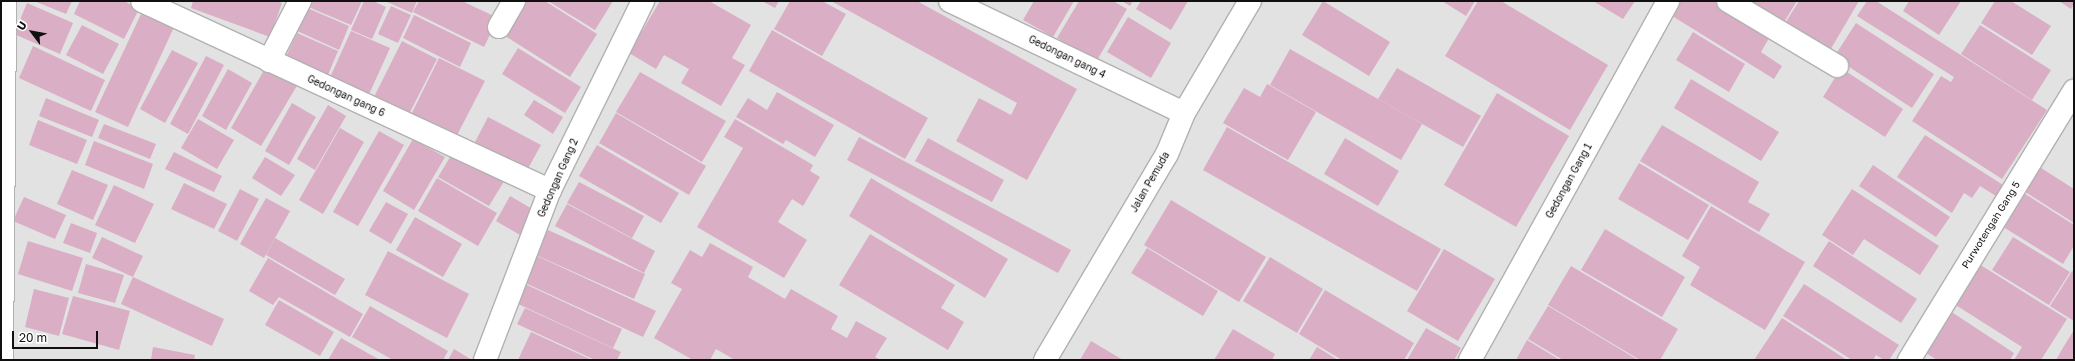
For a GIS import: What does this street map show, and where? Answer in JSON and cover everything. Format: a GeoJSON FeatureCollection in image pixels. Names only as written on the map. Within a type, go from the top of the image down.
{"type":"FeatureCollection","features":[{"type":"Feature","properties":{"kind":"street"},"geometry":{"type":"LineString","coordinates":[[2,349],[5,1]]}},
{"type":"Feature","properties":{"kind":"street","name":"Gedongan gang 6"},"geometry":{"type":"LineString","coordinates":[[142,1],[550,190]]}},
{"type":"Feature","properties":{"kind":"street"},"geometry":{"type":"LineString","coordinates":[[269,61],[300,1]]}},
{"type":"Feature","properties":{"kind":"street"},"geometry":{"type":"LineString","coordinates":[[499,26],[514,1]]}},
{"type":"Feature","properties":{"kind":"street","name":"Gedongan Gang 2"},"geometry":{"type":"LineString","coordinates":[[485,360],[550,190],[643,1]]}},
{"type":"Feature","properties":{"kind":"street","name":"Gedongan gang 4"},"geometry":{"type":"LineString","coordinates":[[950,1],[1184,113]]}},
{"type":"Feature","properties":{"kind":"street","name":"Jalan Pemuda"},"geometry":{"type":"LineString","coordinates":[[1045,360],[1167,154],[1184,113],[1250,1]]}},
{"type":"Feature","properties":{"kind":"street","name":"Gedongan Gang 1"},"geometry":{"type":"LineString","coordinates":[[1470,360],[1668,1]]}},
{"type":"Feature","properties":{"kind":"street"},"geometry":{"type":"LineString","coordinates":[[1728,1],[1837,66]]}},
{"type":"Feature","properties":{"kind":"street","name":"Purwotengah Gang 5"},"geometry":{"type":"LineString","coordinates":[[1911,359],[2074,91]]}},
{"type":"Feature","properties":{"kind":"building"},"geometry":{"type":"Polygon","coordinates":[[[34,1],[72,1],[66,14],[34,1]]]}},
{"type":"Feature","properties":{"kind":"building"},"geometry":{"type":"Polygon","coordinates":[[[80,1],[124,1],[139,9],[124,39],[74,14],[80,1]]]}},
{"type":"Feature","properties":{"kind":"building"},"geometry":{"type":"Polygon","coordinates":[[[193,1],[276,1],[282,3],[270,37],[191,8],[193,1]]]}},
{"type":"Feature","properties":{"kind":"building"},"geometry":{"type":"Polygon","coordinates":[[[308,1],[362,1],[351,25],[306,6],[308,1]]]}},
{"type":"Feature","properties":{"kind":"building"},"geometry":{"type":"Polygon","coordinates":[[[364,1],[373,1],[386,7],[372,39],[351,30],[364,1]]]}},
{"type":"Feature","properties":{"kind":"building"},"geometry":{"type":"Polygon","coordinates":[[[385,1],[417,1],[412,13],[385,1]]]}},
{"type":"Feature","properties":{"kind":"building"},"geometry":{"type":"Polygon","coordinates":[[[419,1],[462,1],[498,18],[484,47],[413,12],[419,1]]]}},
{"type":"Feature","properties":{"kind":"building"},"geometry":{"type":"Polygon","coordinates":[[[522,1],[545,1],[597,34],[570,77],[502,34],[522,1]]]}},
{"type":"Feature","properties":{"kind":"building"},"geometry":{"type":"Polygon","coordinates":[[[548,1],[613,1],[595,30],[548,1]]]}},
{"type":"Feature","properties":{"kind":"building"},"geometry":{"type":"Polygon","coordinates":[[[660,1],[709,1],[751,25],[732,58],[745,65],[721,106],[681,83],[689,69],[664,55],[656,69],[629,53],[660,1]]]}},
{"type":"Feature","properties":{"kind":"building"},"geometry":{"type":"Polygon","coordinates":[[[762,1],[779,1],[775,8],[762,1]]]}},
{"type":"Feature","properties":{"kind":"building"},"geometry":{"type":"Polygon","coordinates":[[[790,1],[822,1],[846,14],[822,56],[774,29],[790,1]]]}},
{"type":"Feature","properties":{"kind":"building"},"geometry":{"type":"Polygon","coordinates":[[[831,1],[917,1],[1077,89],[1027,180],[956,141],[979,98],[1011,115],[1017,103],[831,1]]]}},
{"type":"Feature","properties":{"kind":"building"},"geometry":{"type":"Polygon","coordinates":[[[1034,1],[1074,1],[1053,37],[1023,20],[1034,1]]]}},
{"type":"Feature","properties":{"kind":"building"},"geometry":{"type":"Polygon","coordinates":[[[1079,1],[1113,1],[1127,9],[1096,62],[1057,38],[1079,1]]]}},
{"type":"Feature","properties":{"kind":"building"},"geometry":{"type":"Polygon","coordinates":[[[1122,1],[1133,1],[1130,6],[1122,1]]]}},
{"type":"Feature","properties":{"kind":"building"},"geometry":{"type":"Polygon","coordinates":[[[1141,1],[1188,1],[1171,30],[1136,9],[1141,1]]]}},
{"type":"Feature","properties":{"kind":"building"},"geometry":{"type":"Polygon","coordinates":[[[1323,1],[1390,42],[1369,76],[1302,35],[1323,1]]]}},
{"type":"Feature","properties":{"kind":"building"},"geometry":{"type":"Polygon","coordinates":[[[1442,1],[1475,1],[1466,16],[1442,1]]]}},
{"type":"Feature","properties":{"kind":"building"},"geometry":{"type":"Polygon","coordinates":[[[1478,1],[1501,1],[1608,65],[1570,130],[1445,56],[1478,1]]]}},
{"type":"Feature","properties":{"kind":"building"},"geometry":{"type":"Polygon","coordinates":[[[1593,1],[1635,1],[1623,19],[1593,1]]]}},
{"type":"Feature","properties":{"kind":"building"},"geometry":{"type":"Polygon","coordinates":[[[1677,1],[1720,1],[1772,33],[1761,52],[1782,66],[1774,79],[1669,14],[1677,1]]]}},
{"type":"Feature","properties":{"kind":"building"},"geometry":{"type":"Polygon","coordinates":[[[1738,1],[1797,1],[1781,27],[1738,1]]]}},
{"type":"Feature","properties":{"kind":"building"},"geometry":{"type":"Polygon","coordinates":[[[1799,1],[1859,1],[1829,52],[1784,25],[1799,1]]]}},
{"type":"Feature","properties":{"kind":"building"},"geometry":{"type":"Polygon","coordinates":[[[1867,1],[1876,1],[2047,110],[2002,179],[1912,121],[1941,76],[1951,82],[1954,77],[1857,16],[1867,1]]]}},
{"type":"Feature","properties":{"kind":"building"},"geometry":{"type":"Polygon","coordinates":[[[1909,1],[1961,1],[1939,35],[1903,11],[1909,1]]]}},
{"type":"Feature","properties":{"kind":"building"},"geometry":{"type":"Polygon","coordinates":[[[1995,1],[2011,1],[2051,26],[2032,55],[1981,23],[1995,1]]]}},
{"type":"Feature","properties":{"kind":"building"},"geometry":{"type":"Polygon","coordinates":[[[2059,1],[2074,1],[2074,4],[2071,9],[2059,1]]]}},
{"type":"Feature","properties":{"kind":"building"},"geometry":{"type":"Polygon","coordinates":[[[27,3],[73,23],[60,54],[14,34],[27,3]]]}},
{"type":"Feature","properties":{"kind":"building"},"geometry":{"type":"Polygon","coordinates":[[[391,6],[411,15],[398,43],[378,34],[391,6]]]}},
{"type":"Feature","properties":{"kind":"building"},"geometry":{"type":"Polygon","coordinates":[[[305,7],[349,26],[339,50],[295,30],[305,7]]]}},
{"type":"Feature","properties":{"kind":"building"},"geometry":{"type":"Polygon","coordinates":[[[142,12],[174,27],[128,127],[95,112],[142,12]]]}},
{"type":"Feature","properties":{"kind":"building"},"geometry":{"type":"Polygon","coordinates":[[[414,15],[471,43],[460,67],[403,38],[414,15]]]}},
{"type":"Feature","properties":{"kind":"building"},"geometry":{"type":"Polygon","coordinates":[[[1128,17],[1171,43],[1151,78],[1107,52],[1128,17]]]}},
{"type":"Feature","properties":{"kind":"building"},"geometry":{"type":"Polygon","coordinates":[[[1856,23],[1934,74],[1912,108],[1834,57],[1856,23]]]}},
{"type":"Feature","properties":{"kind":"building"},"geometry":{"type":"Polygon","coordinates":[[[82,25],[119,44],[103,74],[66,55],[82,25]]]}},
{"type":"Feature","properties":{"kind":"building"},"geometry":{"type":"Polygon","coordinates":[[[1980,25],[2051,70],[2032,100],[1961,54],[1980,25]]]}},
{"type":"Feature","properties":{"kind":"building"},"geometry":{"type":"Polygon","coordinates":[[[772,30],[928,118],[905,159],[749,71],[772,30]]]}},
{"type":"Feature","properties":{"kind":"building"},"geometry":{"type":"Polygon","coordinates":[[[351,31],[390,48],[366,101],[327,84],[351,31]]]}},
{"type":"Feature","properties":{"kind":"building"},"geometry":{"type":"Polygon","coordinates":[[[1693,32],[1745,64],[1729,92],[1676,60],[1693,32]]]}},
{"type":"Feature","properties":{"kind":"building"},"geometry":{"type":"Polygon","coordinates":[[[297,33],[338,51],[325,82],[283,63],[297,33]]]}},
{"type":"Feature","properties":{"kind":"building"},"geometry":{"type":"Polygon","coordinates":[[[402,41],[437,59],[407,118],[372,101],[402,41]]]}},
{"type":"Feature","properties":{"kind":"building"},"geometry":{"type":"Polygon","coordinates":[[[33,46],[105,80],[91,111],[19,78],[33,46]]]}},
{"type":"Feature","properties":{"kind":"building"},"geometry":{"type":"Polygon","coordinates":[[[518,48],[581,87],[565,113],[502,74],[518,48]]]}},
{"type":"Feature","properties":{"kind":"building"},"geometry":{"type":"Polygon","coordinates":[[[1290,49],[1422,124],[1401,160],[1270,85],[1290,49]]]}},
{"type":"Feature","properties":{"kind":"building"},"geometry":{"type":"Polygon","coordinates":[[[172,50],[198,63],[165,123],[140,109],[172,50]]]}},
{"type":"Feature","properties":{"kind":"building"},"geometry":{"type":"Polygon","coordinates":[[[206,56],[224,65],[188,134],[170,124],[206,56]]]}},
{"type":"Feature","properties":{"kind":"building"},"geometry":{"type":"Polygon","coordinates":[[[439,58],[485,81],[454,141],[409,119],[439,58]]]}},
{"type":"Feature","properties":{"kind":"building"},"geometry":{"type":"Polygon","coordinates":[[[267,65],[298,84],[261,146],[231,128],[267,65]]]}},
{"type":"Feature","properties":{"kind":"building"},"geometry":{"type":"Polygon","coordinates":[[[1397,68],[1481,116],[1463,147],[1378,99],[1397,68]]]}},
{"type":"Feature","properties":{"kind":"building"},"geometry":{"type":"Polygon","coordinates":[[[1841,68],[1903,109],[1885,137],[1823,97],[1841,68]]]}},
{"type":"Feature","properties":{"kind":"building"},"geometry":{"type":"Polygon","coordinates":[[[228,69],[252,83],[226,130],[202,116],[228,69]]]}},
{"type":"Feature","properties":{"kind":"building"},"geometry":{"type":"Polygon","coordinates":[[[640,72],[726,121],[702,162],[616,112],[640,72]]]}},
{"type":"Feature","properties":{"kind":"building"},"geometry":{"type":"Polygon","coordinates":[[[1691,79],[1779,132],[1761,161],[1674,108],[1691,79]]]}},
{"type":"Feature","properties":{"kind":"building"},"geometry":{"type":"Polygon","coordinates":[[[1267,84],[1316,112],[1288,160],[1223,123],[1244,88],[1260,97],[1267,84]]]}},
{"type":"Feature","properties":{"kind":"building"},"geometry":{"type":"Polygon","coordinates":[[[777,92],[834,125],[815,157],[786,140],[783,144],[736,117],[748,98],[767,110],[777,92]]]}},
{"type":"Feature","properties":{"kind":"building"},"geometry":{"type":"Polygon","coordinates":[[[1497,93],[1569,136],[1516,227],[1444,185],[1497,93]]]}},
{"type":"Feature","properties":{"kind":"building"},"geometry":{"type":"Polygon","coordinates":[[[46,98],[99,120],[92,137],[39,116],[46,98]]]}},
{"type":"Feature","properties":{"kind":"building"},"geometry":{"type":"Polygon","coordinates":[[[534,100],[563,117],[553,134],[524,115],[534,100]]]}},
{"type":"Feature","properties":{"kind":"building"},"geometry":{"type":"Polygon","coordinates":[[[292,103],[316,117],[289,165],[265,151],[292,103]]]}},
{"type":"Feature","properties":{"kind":"building"},"geometry":{"type":"Polygon","coordinates":[[[328,105],[346,116],[315,170],[297,159],[328,105]]]}},
{"type":"Feature","properties":{"kind":"building"},"geometry":{"type":"Polygon","coordinates":[[[616,113],[706,166],[689,195],[599,143],[616,113]]]}},
{"type":"Feature","properties":{"kind":"building"},"geometry":{"type":"Polygon","coordinates":[[[488,117],[541,145],[525,174],[473,146],[488,117]]]}},
{"type":"Feature","properties":{"kind":"building"},"geometry":{"type":"Polygon","coordinates":[[[198,119],[234,140],[217,169],[181,148],[198,119]]]}},
{"type":"Feature","properties":{"kind":"building"},"geometry":{"type":"Polygon","coordinates":[[[735,119],[813,165],[810,171],[820,177],[803,206],[792,199],[778,222],[807,240],[784,278],[697,227],[743,148],[724,137],[735,119]]]}},
{"type":"Feature","properties":{"kind":"building"},"geometry":{"type":"Polygon","coordinates":[[[38,120],[87,140],[77,164],[29,145],[38,120]]]}},
{"type":"Feature","properties":{"kind":"building"},"geometry":{"type":"Polygon","coordinates":[[[104,124],[156,144],[150,159],[98,138],[104,124]]]}},
{"type":"Feature","properties":{"kind":"building"},"geometry":{"type":"Polygon","coordinates":[[[1662,125],[1759,182],[1748,202],[1770,214],[1759,232],[1640,161],[1662,125]]]}},
{"type":"Feature","properties":{"kind":"building"},"geometry":{"type":"Polygon","coordinates":[[[1227,127],[1441,249],[1417,291],[1203,170],[1227,127]]]}},
{"type":"Feature","properties":{"kind":"building"},"geometry":{"type":"Polygon","coordinates":[[[340,128],[364,142],[323,214],[299,200],[340,128]]]}},
{"type":"Feature","properties":{"kind":"building"},"geometry":{"type":"Polygon","coordinates":[[[379,131],[404,145],[358,226],[333,212],[379,131]]]}},
{"type":"Feature","properties":{"kind":"building"},"geometry":{"type":"Polygon","coordinates":[[[1925,135],[2003,185],[1996,196],[1980,186],[1972,198],[1964,193],[1952,213],[1897,177],[1925,135]]]}},
{"type":"Feature","properties":{"kind":"building"},"geometry":{"type":"Polygon","coordinates":[[[859,137],[1071,250],[1058,273],[847,160],[859,137]]]}},
{"type":"Feature","properties":{"kind":"building"},"geometry":{"type":"Polygon","coordinates":[[[928,138],[1004,180],[992,202],[915,161],[928,138]]]}},
{"type":"Feature","properties":{"kind":"building"},"geometry":{"type":"Polygon","coordinates":[[[1345,138],[1399,171],[1378,206],[1324,174],[1345,138]]]}},
{"type":"Feature","properties":{"kind":"building"},"geometry":{"type":"Polygon","coordinates":[[[413,139],[445,157],[414,210],[383,191],[413,139]]]}},
{"type":"Feature","properties":{"kind":"building"},"geometry":{"type":"Polygon","coordinates":[[[94,141],[153,164],[144,189],[85,165],[94,141]]]}},
{"type":"Feature","properties":{"kind":"building"},"geometry":{"type":"Polygon","coordinates":[[[597,145],[679,193],[661,223],[579,176],[597,145]]]}},
{"type":"Feature","properties":{"kind":"building"},"geometry":{"type":"Polygon","coordinates":[[[455,149],[506,178],[489,206],[438,177],[455,149]]]}},
{"type":"Feature","properties":{"kind":"building"},"geometry":{"type":"Polygon","coordinates":[[[174,152],[222,176],[214,192],[165,169],[174,152]]]}},
{"type":"Feature","properties":{"kind":"building"},"geometry":{"type":"Polygon","coordinates":[[[265,157],[295,175],[281,196],[252,178],[265,157]]]}},
{"type":"Feature","properties":{"kind":"building"},"geometry":{"type":"Polygon","coordinates":[[[1639,163],[1709,205],[1688,240],[1618,199],[1639,163]]]}},
{"type":"Feature","properties":{"kind":"building"},"geometry":{"type":"Polygon","coordinates":[[[1873,165],[1950,217],[1936,237],[1859,186],[1873,165]]]}},
{"type":"Feature","properties":{"kind":"building"},"geometry":{"type":"Polygon","coordinates":[[[2038,166],[2074,189],[2074,223],[2022,190],[2038,166]]]}},
{"type":"Feature","properties":{"kind":"building"},"geometry":{"type":"Polygon","coordinates":[[[72,170],[108,185],[93,220],[57,204],[72,170]]]}},
{"type":"Feature","properties":{"kind":"building"},"geometry":{"type":"Polygon","coordinates":[[[437,178],[497,213],[478,246],[418,211],[437,178]]]}},
{"type":"Feature","properties":{"kind":"building"},"geometry":{"type":"Polygon","coordinates":[[[871,178],[1008,259],[985,298],[849,216],[871,178]]]}},
{"type":"Feature","properties":{"kind":"building"},"geometry":{"type":"Polygon","coordinates":[[[579,182],[644,216],[632,238],[567,203],[579,182]]]}},
{"type":"Feature","properties":{"kind":"building"},"geometry":{"type":"Polygon","coordinates":[[[184,183],[227,204],[214,229],[171,209],[184,183]]]}},
{"type":"Feature","properties":{"kind":"building"},"geometry":{"type":"Polygon","coordinates":[[[114,185],[154,204],[135,243],[95,225],[114,185]]]}},
{"type":"Feature","properties":{"kind":"building"},"geometry":{"type":"Polygon","coordinates":[[[240,189],[259,199],[237,241],[218,231],[240,189]]]}},
{"type":"Feature","properties":{"kind":"building"},"geometry":{"type":"Polygon","coordinates":[[[1852,189],[1939,246],[1920,275],[1864,239],[1853,255],[1822,235],[1852,189]]]}},
{"type":"Feature","properties":{"kind":"building"},"geometry":{"type":"Polygon","coordinates":[[[2022,192],[2074,225],[2074,246],[2063,264],[2000,225],[2022,192]]]}},
{"type":"Feature","properties":{"kind":"building"},"geometry":{"type":"Polygon","coordinates":[[[510,196],[534,210],[520,235],[496,221],[510,196]]]}},
{"type":"Feature","properties":{"kind":"building"},"geometry":{"type":"Polygon","coordinates":[[[24,197],[66,215],[55,239],[13,221],[24,197]]]}},
{"type":"Feature","properties":{"kind":"building"},"geometry":{"type":"Polygon","coordinates":[[[266,198],[290,211],[264,258],[240,244],[266,198]]]}},
{"type":"Feature","properties":{"kind":"building"},"geometry":{"type":"Polygon","coordinates":[[[1171,200],[1266,257],[1239,302],[1144,245],[1171,200]]]}},
{"type":"Feature","properties":{"kind":"building"},"geometry":{"type":"Polygon","coordinates":[[[386,202],[408,214],[391,244],[369,231],[386,202]]]}},
{"type":"Feature","properties":{"kind":"building"},"geometry":{"type":"Polygon","coordinates":[[[567,204],[655,251],[644,273],[555,226],[567,204]]]}},
{"type":"Feature","properties":{"kind":"building"},"geometry":{"type":"Polygon","coordinates":[[[1711,206],[1805,262],[1765,330],[1690,285],[1700,267],[1682,256],[1711,206]]]}},
{"type":"Feature","properties":{"kind":"building"},"geometry":{"type":"Polygon","coordinates":[[[415,217],[462,244],[443,277],[396,250],[415,217]]]}},
{"type":"Feature","properties":{"kind":"building"},"geometry":{"type":"Polygon","coordinates":[[[71,223],[97,233],[90,253],[63,243],[71,223]]]}},
{"type":"Feature","properties":{"kind":"building"},"geometry":{"type":"Polygon","coordinates":[[[1605,229],[1685,277],[1662,317],[1581,270],[1605,229]]]}},
{"type":"Feature","properties":{"kind":"building"},"geometry":{"type":"Polygon","coordinates":[[[548,230],[645,274],[634,299],[536,255],[548,230]]]}},
{"type":"Feature","properties":{"kind":"building"},"geometry":{"type":"Polygon","coordinates":[[[870,234],[955,285],[941,308],[964,322],[948,350],[839,285],[870,234]]]}},
{"type":"Feature","properties":{"kind":"building"},"geometry":{"type":"Polygon","coordinates":[[[102,237],[143,256],[133,277],[92,258],[102,237]]]}},
{"type":"Feature","properties":{"kind":"building"},"geometry":{"type":"Polygon","coordinates":[[[2013,237],[2070,272],[2049,305],[1992,270],[2013,237]]]}},
{"type":"Feature","properties":{"kind":"building"},"geometry":{"type":"Polygon","coordinates":[[[275,238],[345,279],[335,295],[266,255],[275,238]]]}},
{"type":"Feature","properties":{"kind":"building"},"geometry":{"type":"Polygon","coordinates":[[[28,241],[83,258],[72,291],[18,274],[28,241]]]}},
{"type":"Feature","properties":{"kind":"building"},"geometry":{"type":"Polygon","coordinates":[[[1829,241],[1917,299],[1901,323],[1813,266],[1829,241]]]}},
{"type":"Feature","properties":{"kind":"building"},"geometry":{"type":"Polygon","coordinates":[[[710,243],[753,267],[748,277],[785,299],[791,289],[838,316],[831,329],[847,338],[856,321],[887,338],[875,357],[881,360],[735,360],[716,349],[710,360],[693,360],[654,338],[682,289],[671,283],[690,250],[702,257],[710,243]]]}},
{"type":"Feature","properties":{"kind":"building"},"geometry":{"type":"Polygon","coordinates":[[[1147,248],[1218,291],[1203,316],[1131,273],[1147,248]]]}},
{"type":"Feature","properties":{"kind":"building"},"geometry":{"type":"Polygon","coordinates":[[[1444,249],[1495,279],[1458,341],[1407,311],[1444,249]]]}},
{"type":"Feature","properties":{"kind":"building"},"geometry":{"type":"Polygon","coordinates":[[[388,251],[469,294],[447,338],[365,295],[388,251]]]}},
{"type":"Feature","properties":{"kind":"building"},"geometry":{"type":"Polygon","coordinates":[[[535,255],[656,311],[643,337],[523,282],[535,255]]]}},
{"type":"Feature","properties":{"kind":"building"},"geometry":{"type":"Polygon","coordinates":[[[1270,257],[1323,289],[1297,333],[1243,301],[1270,257]]]}},
{"type":"Feature","properties":{"kind":"building"},"geometry":{"type":"Polygon","coordinates":[[[268,258],[363,314],[350,337],[279,297],[273,305],[249,291],[268,258]]]}},
{"type":"Feature","properties":{"kind":"building"},"geometry":{"type":"Polygon","coordinates":[[[86,264],[124,275],[115,303],[78,293],[86,264]]]}},
{"type":"Feature","properties":{"kind":"building"},"geometry":{"type":"Polygon","coordinates":[[[1979,264],[2067,319],[2041,360],[2014,360],[2022,347],[1954,304],[1979,264]]]}},
{"type":"Feature","properties":{"kind":"building"},"geometry":{"type":"Polygon","coordinates":[[[1571,266],[1678,329],[1660,360],[1640,360],[1548,305],[1571,266]]]}},
{"type":"Feature","properties":{"kind":"building"},"geometry":{"type":"Polygon","coordinates":[[[2072,271],[2074,272],[2074,321],[2050,306],[2072,271]]]}},
{"type":"Feature","properties":{"kind":"building"},"geometry":{"type":"Polygon","coordinates":[[[133,277],[224,319],[212,346],[121,304],[133,277]]]}},
{"type":"Feature","properties":{"kind":"building"},"geometry":{"type":"Polygon","coordinates":[[[525,284],[622,329],[613,348],[516,303],[525,284]]]}},
{"type":"Feature","properties":{"kind":"building"},"geometry":{"type":"Polygon","coordinates":[[[1804,284],[1899,345],[1889,360],[1884,360],[1876,355],[1873,360],[1852,360],[1783,316],[1804,284]]]}},
{"type":"Feature","properties":{"kind":"building"},"geometry":{"type":"Polygon","coordinates":[[[34,289],[69,298],[59,336],[25,327],[34,289]]]}},
{"type":"Feature","properties":{"kind":"building"},"geometry":{"type":"Polygon","coordinates":[[[1325,290],[1414,343],[1404,360],[1342,360],[1299,334],[1325,290]]]}},
{"type":"Feature","properties":{"kind":"building"},"geometry":{"type":"Polygon","coordinates":[[[73,296],[130,311],[119,350],[62,334],[73,296]]]}},
{"type":"Feature","properties":{"kind":"building"},"geometry":{"type":"Polygon","coordinates":[[[279,300],[334,332],[320,356],[265,325],[279,300]]]}},
{"type":"Feature","properties":{"kind":"building"},"geometry":{"type":"Polygon","coordinates":[[[370,306],[448,351],[443,360],[393,360],[352,337],[370,306]]]}},
{"type":"Feature","properties":{"kind":"building"},"geometry":{"type":"Polygon","coordinates":[[[1548,306],[1638,360],[1563,360],[1528,339],[1548,306]]]}},
{"type":"Feature","properties":{"kind":"building"},"geometry":{"type":"Polygon","coordinates":[[[525,308],[621,352],[617,360],[595,360],[517,324],[525,308]]]}},
{"type":"Feature","properties":{"kind":"building"},"geometry":{"type":"Polygon","coordinates":[[[1947,309],[2014,353],[2010,360],[1937,360],[1921,350],[1947,309]]]}},
{"type":"Feature","properties":{"kind":"building"},"geometry":{"type":"Polygon","coordinates":[[[1782,318],[1847,360],[1754,360],[1782,318]]]}},
{"type":"Feature","properties":{"kind":"building"},"geometry":{"type":"Polygon","coordinates":[[[1426,328],[1461,348],[1454,360],[1407,360],[1426,328]]]}},
{"type":"Feature","properties":{"kind":"building"},"geometry":{"type":"Polygon","coordinates":[[[1233,329],[1275,354],[1272,360],[1214,360],[1233,329]]]}},
{"type":"Feature","properties":{"kind":"building"},"geometry":{"type":"Polygon","coordinates":[[[2074,330],[2074,360],[2056,360],[2064,346],[2074,330]]]}},
{"type":"Feature","properties":{"kind":"building"},"geometry":{"type":"Polygon","coordinates":[[[531,332],[592,360],[518,360],[531,332]]]}},
{"type":"Feature","properties":{"kind":"building"},"geometry":{"type":"Polygon","coordinates":[[[341,338],[380,360],[328,360],[341,338]]]}},
{"type":"Feature","properties":{"kind":"building"},"geometry":{"type":"Polygon","coordinates":[[[1527,340],[1560,360],[1516,360],[1527,340]]]}},
{"type":"Feature","properties":{"kind":"building"},"geometry":{"type":"Polygon","coordinates":[[[1091,341],[1123,360],[1080,360],[1091,341]]]}},
{"type":"Feature","properties":{"kind":"building"},"geometry":{"type":"Polygon","coordinates":[[[153,347],[195,355],[194,360],[151,360],[153,347]]]}},
{"type":"Feature","properties":{"kind":"building"},"geometry":{"type":"Polygon","coordinates":[[[1317,347],[1338,360],[1309,360],[1317,347]]]}},
{"type":"Feature","properties":{"kind":"building"},"geometry":{"type":"Polygon","coordinates":[[[454,349],[472,360],[448,360],[454,349]]]}}]}
